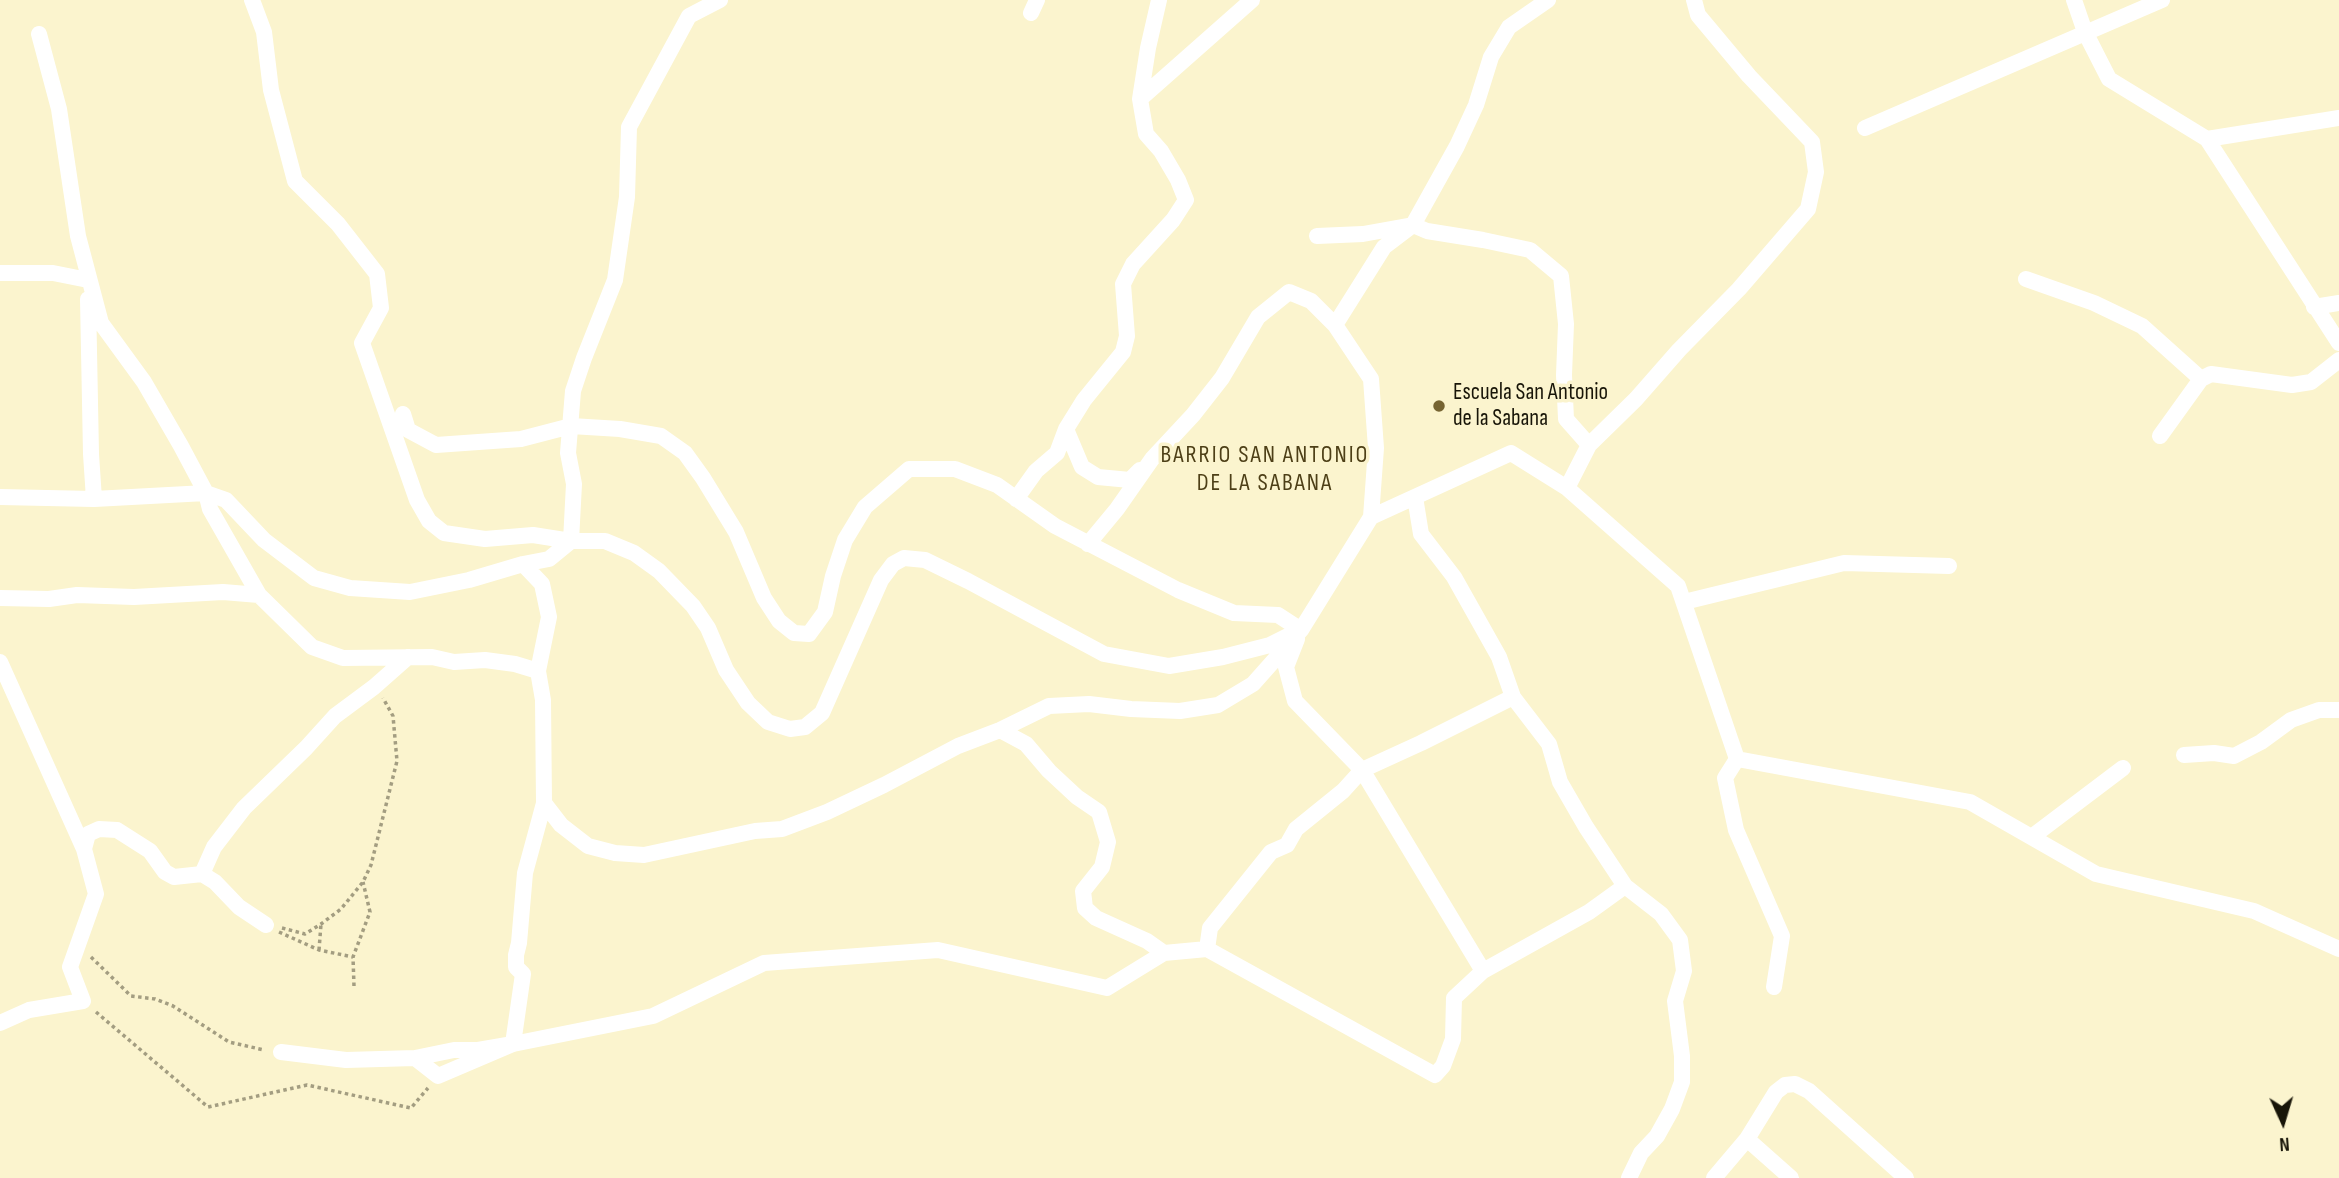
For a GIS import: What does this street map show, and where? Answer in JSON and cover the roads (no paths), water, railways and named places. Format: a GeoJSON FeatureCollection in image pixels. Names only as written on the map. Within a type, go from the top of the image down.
{"type":"FeatureCollection","features":[{"type":"Feature","properties":{"kind":"street"},"geometry":{"type":"LineString","coordinates":[[252,0],[264,32],[271,90],[295,181],[338,224],[377,274],[381,308],[362,343],[417,500],[429,521],[444,533],[485,538],[533,534],[571,541],[604,541],[634,553],[659,571],[693,606],[708,628],[726,670],[748,703],[768,722],[790,729],[805,727],[822,713],[881,580],[893,564],[904,558],[925,561],[968,580],[1104,653],[1169,666],[1223,657],[1270,645],[1301,630]]}},
{"type":"Feature","properties":{"kind":"street"},"geometry":{"type":"LineString","coordinates":[[0,497],[94,499],[206,493],[226,500],[264,540],[314,578],[350,588],[410,592],[550,559],[571,541],[574,484],[568,453],[573,391],[615,280],[627,197],[629,128],[689,16],[720,0]]}},
{"type":"Feature","properties":{"kind":"street"},"geometry":{"type":"LineString","coordinates":[[1016,499],[1036,471],[1057,453],[1066,429],[1084,400],[1123,352],[1127,336],[1123,284],[1133,264],[1173,220],[1186,200],[1161,151],[1146,134],[1140,99],[1147,48],[1158,0]]}},
{"type":"Feature","properties":{"kind":"street"},"geometry":{"type":"LineString","coordinates":[[1140,99],[1252,0]]}},
{"type":"Feature","properties":{"kind":"street"},"geometry":{"type":"LineString","coordinates":[[1335,325],[1384,247],[1413,225],[1457,146],[1476,105],[1491,57],[1509,27],[1548,0]]}},
{"type":"Feature","properties":{"kind":"street"},"geometry":{"type":"LineString","coordinates":[[1567,488],[1588,445],[1636,399],[1679,350],[1739,289],[1808,209],[1816,172],[1812,142],[1749,75],[1698,15],[1694,0]]}},
{"type":"Feature","properties":{"kind":"street"},"geometry":{"type":"LineString","coordinates":[[2074,0],[2085,32],[2109,79],[2207,139],[2339,344]]}},
{"type":"Feature","properties":{"kind":"street"},"geometry":{"type":"LineString","coordinates":[[1865,128],[2162,0]]}},
{"type":"Feature","properties":{"kind":"street"},"geometry":{"type":"LineString","coordinates":[[39,34],[58,109],[78,236],[101,323],[144,382],[206,493],[210,509],[259,595],[312,647],[343,658],[432,657],[454,662],[485,660],[505,662],[538,671]]}},
{"type":"Feature","properties":{"kind":"street"},"geometry":{"type":"LineString","coordinates":[[2207,139],[2339,118]]}},
{"type":"Feature","properties":{"kind":"street"},"geometry":{"type":"LineString","coordinates":[[1317,236],[1363,234],[1413,225],[1427,231],[1530,250],[1561,276],[1566,324],[1566,419],[1588,445]]}},
{"type":"Feature","properties":{"kind":"street"},"geometry":{"type":"LineString","coordinates":[[0,273],[53,273],[88,280]]}},
{"type":"Feature","properties":{"kind":"street"},"geometry":{"type":"LineString","coordinates":[[2026,279],[2094,303],[2142,326],[2201,379]]}},
{"type":"Feature","properties":{"kind":"street"},"geometry":{"type":"LineString","coordinates":[[88,280],[94,499]]}},
{"type":"Feature","properties":{"kind":"street"},"geometry":{"type":"LineString","coordinates":[[1066,429],[1082,467],[1098,477],[1130,480],[1193,415],[1222,378],[1258,317],[1289,292],[1311,301],[1335,325],[1371,379],[1376,448],[1371,517],[1301,630],[1286,667],[1295,701],[1362,770],[1483,971]]}},
{"type":"Feature","properties":{"kind":"street"},"geometry":{"type":"LineString","coordinates":[[2314,307],[2339,303]]}},
{"type":"Feature","properties":{"kind":"street"},"geometry":{"type":"LineString","coordinates":[[2160,436],[2201,379],[2211,374],[2292,384],[2311,382],[2339,360]]}},
{"type":"Feature","properties":{"kind":"street"},"geometry":{"type":"LineString","coordinates":[[403,414],[408,430],[436,445],[521,439],[570,426],[620,429],[661,436],[685,453],[736,532],[764,598],[779,621],[794,633],[809,634],[825,612],[832,576],[845,540],[865,506],[909,469],[956,469],[997,485],[1055,526],[1178,590],[1234,613],[1278,615],[1301,630]]}},
{"type":"Feature","properties":{"kind":"street"},"geometry":{"type":"LineString","coordinates":[[1371,517],[1511,453],[1567,488],[1678,586],[1737,758],[1725,778],[1735,830],[1782,936],[1774,987]]}},
{"type":"Feature","properties":{"kind":"street"},"geometry":{"type":"LineString","coordinates":[[1088,544],[1117,509],[1152,459]]}},
{"type":"Feature","properties":{"kind":"street"},"geometry":{"type":"LineString","coordinates":[[1415,497],[1421,534],[1454,577],[1499,657],[1513,697],[1549,744],[1560,782],[1586,827],[1625,886],[1661,914],[1680,940],[1684,971],[1675,1001],[1682,1056],[1682,1083],[1672,1110],[1657,1136],[1641,1153],[1629,1178]]}},
{"type":"Feature","properties":{"kind":"street"},"geometry":{"type":"LineString","coordinates":[[1684,602],[1844,563],[1949,566]]}},
{"type":"Feature","properties":{"kind":"street"},"geometry":{"type":"LineString","coordinates":[[513,1044],[523,974],[516,967],[516,955],[525,873],[544,803],[543,701],[538,671],[549,617],[542,584],[523,564]]}},
{"type":"Feature","properties":{"kind":"street"},"geometry":{"type":"LineString","coordinates":[[0,598],[78,595],[134,597],[223,592],[259,595]]}},
{"type":"Feature","properties":{"kind":"street"},"geometry":{"type":"LineString","coordinates":[[544,803],[561,825],[588,846],[615,853],[644,855],[755,831],[782,829],[827,812],[958,746],[1000,730],[1049,706],[1089,704],[1180,711],[1218,705],[1253,684],[1301,630]]}},
{"type":"Feature","properties":{"kind":"street"},"geometry":{"type":"LineString","coordinates":[[202,874],[214,847],[244,808],[335,716],[408,657]]}},
{"type":"Feature","properties":{"kind":"street"},"geometry":{"type":"LineString","coordinates":[[0,662],[84,849],[96,894],[70,967],[83,1001],[29,1010],[0,1023]]}},
{"type":"Feature","properties":{"kind":"street"},"geometry":{"type":"LineString","coordinates":[[1207,949],[1210,928],[1271,852],[1287,845],[1296,829],[1343,791],[1362,770],[1513,697]]}},
{"type":"Feature","properties":{"kind":"street"},"geometry":{"type":"LineString","coordinates":[[2185,755],[2214,753],[2234,756],[2261,742],[2291,720],[2319,710],[2339,710]]}},
{"type":"Feature","properties":{"kind":"street"},"geometry":{"type":"LineString","coordinates":[[1000,730],[1026,744],[1049,771],[1077,797],[1099,812],[1108,842],[1102,867],[1083,891],[1085,908],[1096,918],[1147,941],[1164,953]]}},
{"type":"Feature","properties":{"kind":"street"},"geometry":{"type":"LineString","coordinates":[[1737,758],[1970,802],[2096,874],[2254,911],[2339,949]]}},
{"type":"Feature","properties":{"kind":"street"},"geometry":{"type":"LineString","coordinates":[[2033,836],[2123,768]]}},
{"type":"Feature","properties":{"kind":"street"},"geometry":{"type":"LineString","coordinates":[[84,849],[88,834],[99,829],[117,830],[150,851],[165,872],[174,877],[202,874],[215,882],[239,907],[266,925]]}},
{"type":"Feature","properties":{"kind":"street"},"geometry":{"type":"LineString","coordinates":[[281,1052],[346,1060],[415,1058],[454,1050],[478,1050],[513,1044],[653,1016],[764,963],[938,950],[1107,988],[1164,953],[1207,949],[1435,1075],[1443,1066],[1453,1039],[1454,998],[1483,971],[1589,912],[1625,886]]}},
{"type":"Feature","properties":{"kind":"street"},"geometry":{"type":"LineString","coordinates":[[415,1058],[438,1076],[513,1044]]}},
{"type":"Feature","properties":{"kind":"street"},"geometry":{"type":"LineString","coordinates":[[1714,1178],[1747,1139],[1776,1092],[1785,1085],[1795,1084],[1809,1091],[1906,1178]]}},
{"type":"Feature","properties":{"kind":"street"},"geometry":{"type":"LineString","coordinates":[[1747,1139],[1791,1178]]}},
{"type":"Feature","properties":{"kind":"place","name":"Escuela San Antonio de la Sabana"},"geometry":{"type":"Point","coordinates":[1439,406]}},
{"type":"Feature","properties":{"kind":"district","name":"BARRIO SAN ANTONIO DE LA SABANA"},"geometry":{"type":"Point","coordinates":[1265,470]}}]}
